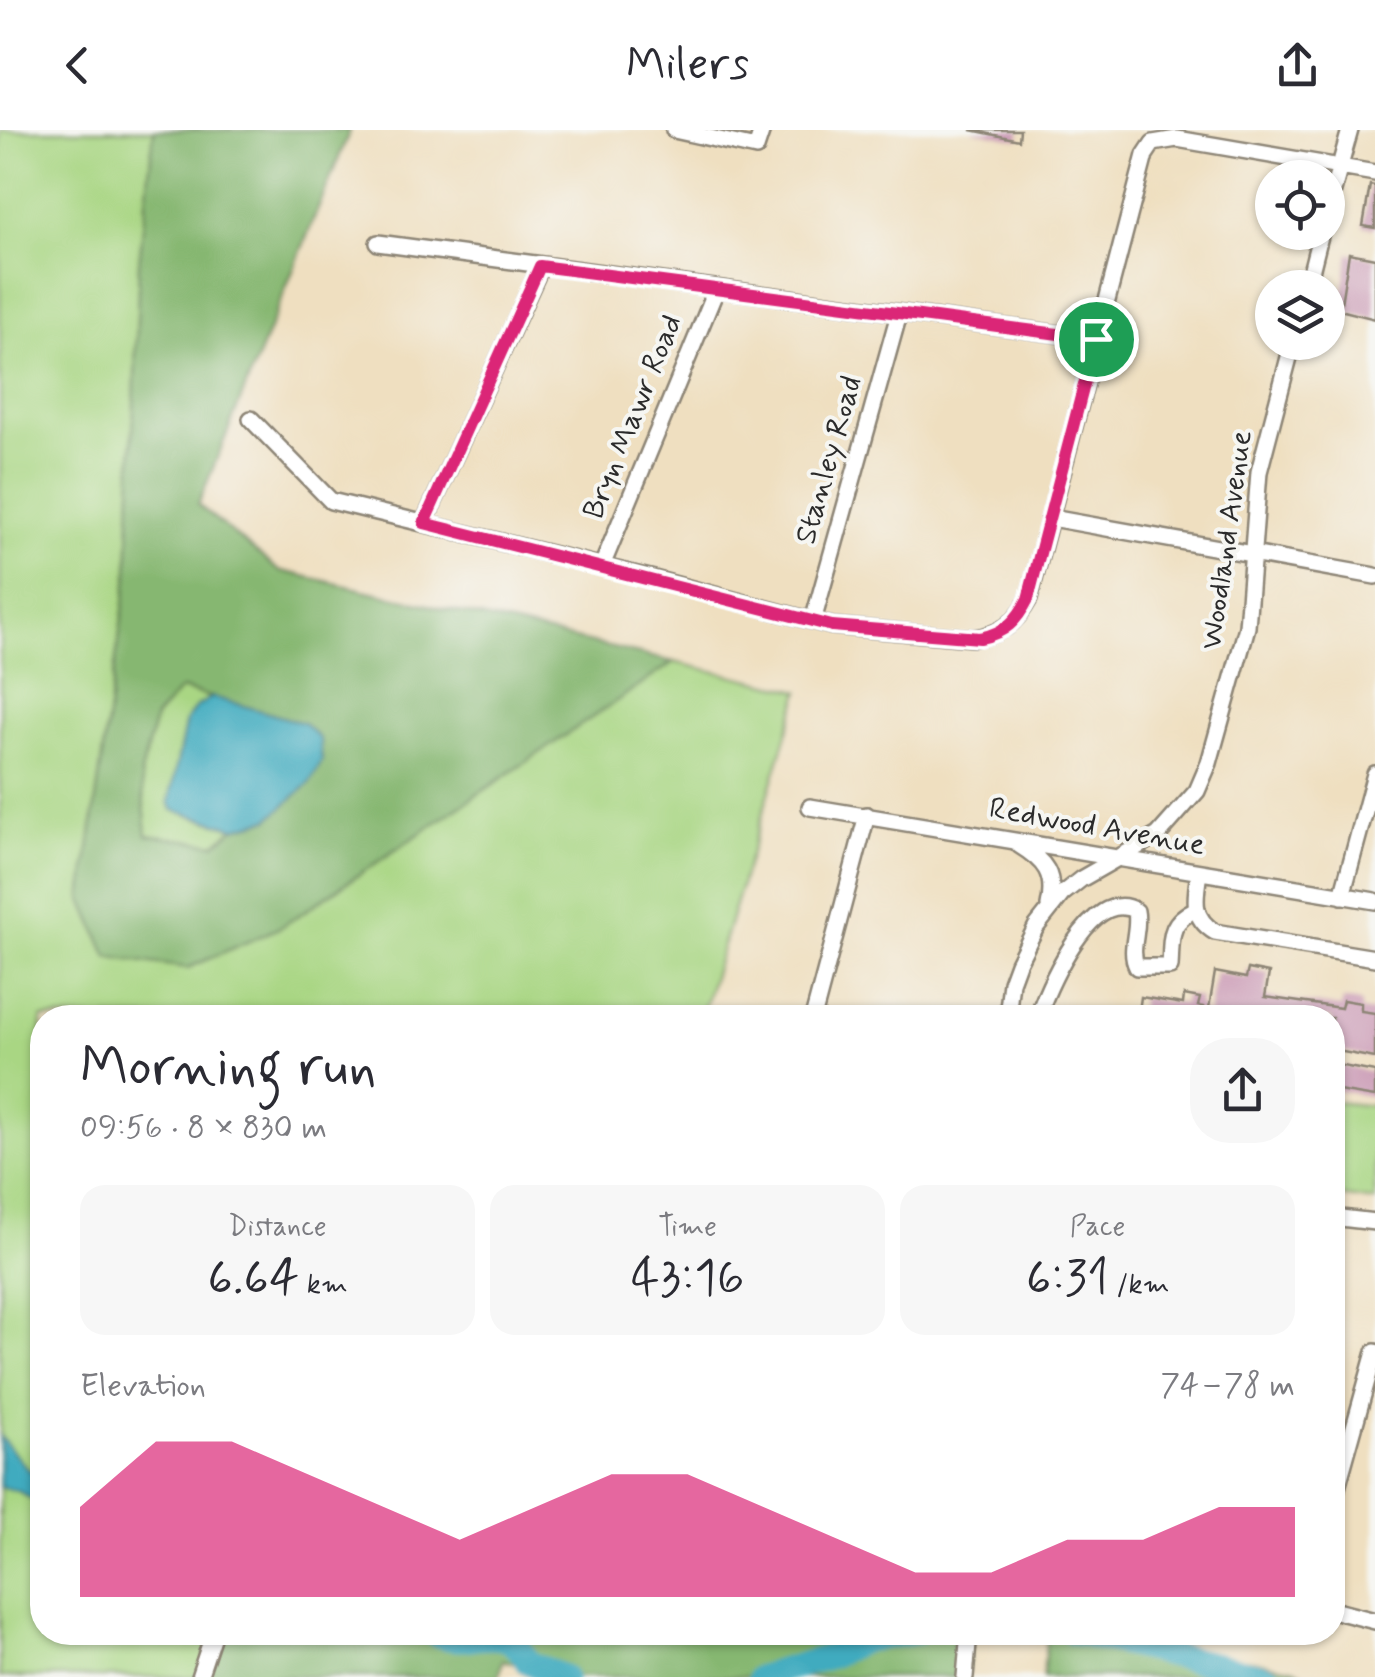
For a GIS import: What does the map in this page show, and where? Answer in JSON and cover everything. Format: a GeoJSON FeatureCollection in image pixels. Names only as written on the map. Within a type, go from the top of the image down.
{"type":"FeatureCollection","features":[{"type":"Feature","properties":{"kind":"street"},"geometry":{"type":"LineString","coordinates":[[675,130],[756,148],[762,130]]}},
{"type":"Feature","properties":{"kind":"street"},"geometry":{"type":"LineString","coordinates":[[1341,160],[1350,130]]}},
{"type":"Feature","properties":{"kind":"street"},"geometry":{"type":"LineString","coordinates":[[251,419],[330,500],[832,626],[974,638],[992,635],[1012,624],[1028,599],[1146,155],[1153,143],[1178,139],[1294,160]]}},
{"type":"Feature","properties":{"kind":"street"},"geometry":{"type":"LineString","coordinates":[[1345,169],[1375,173]]}},
{"type":"Feature","properties":{"kind":"street"},"geometry":{"type":"LineString","coordinates":[[378,243],[1096,339]]}},
{"type":"Feature","properties":{"kind":"street"},"geometry":{"type":"LineString","coordinates":[[424,523],[540,266]]}},
{"type":"Feature","properties":{"kind":"street","name":"Bryn Mawr Road"},"geometry":{"type":"LineString","coordinates":[[602,566],[716,290]]}},
{"type":"Feature","properties":{"kind":"street","name":"Stanley Road"},"geometry":{"type":"LineString","coordinates":[[812,621],[899,314]]}},
{"type":"Feature","properties":{"kind":"street","name":"Woodland Avenue"},"geometry":{"type":"LineString","coordinates":[[1008,1005],[1018,963],[1048,910],[1081,879],[1158,836],[1196,792],[1248,627],[1254,501],[1288,360]]}},
{"type":"Feature","properties":{"kind":"street"},"geometry":{"type":"LineString","coordinates":[[1050,518],[1375,576]]}},
{"type":"Feature","properties":{"kind":"street"},"geometry":{"type":"LineString","coordinates":[[1342,896],[1375,774]]}},
{"type":"Feature","properties":{"kind":"street","name":"Redwood Avenue"},"geometry":{"type":"LineString","coordinates":[[810,807],[1375,901]]}},
{"type":"Feature","properties":{"kind":"street"},"geometry":{"type":"LineString","coordinates":[[817,1005],[867,815]]}},
{"type":"Feature","properties":{"kind":"street"},"geometry":{"type":"LineString","coordinates":[[1011,841],[1040,858],[1050,871],[1053,890],[1048,910]]}},
{"type":"Feature","properties":{"kind":"street"},"geometry":{"type":"LineString","coordinates":[[1199,873],[1194,902],[1204,926],[1215,932],[1375,958]]}},
{"type":"Feature","properties":{"kind":"street"},"geometry":{"type":"LineString","coordinates":[[1043,1005],[1061,960],[1084,930],[1113,908],[1128,906],[1136,911],[1133,961],[1137,967],[1166,969],[1170,967],[1173,928],[1179,918],[1196,909]]}},
{"type":"Feature","properties":{"kind":"street"},"geometry":{"type":"LineString","coordinates":[[1345,1219],[1375,1222]]}},
{"type":"Feature","properties":{"kind":"street"},"geometry":{"type":"LineString","coordinates":[[1345,1459],[1375,1352]]}},
{"type":"Feature","properties":{"kind":"street"},"geometry":{"type":"LineString","coordinates":[[1345,1613],[1375,1621]]}},
{"type":"Feature","properties":{"kind":"street"},"geometry":{"type":"LineString","coordinates":[[199,1677],[210,1645]]}},
{"type":"Feature","properties":{"kind":"street"},"geometry":{"type":"LineString","coordinates":[[965,1677],[968,1645]]}},
{"type":"Feature","properties":{"kind":"green space"},"geometry":{"type":"Polygon","coordinates":[[[0,130],[154,130],[139,263],[128,576],[82,898],[281,927],[674,662],[800,691],[705,1005],[30,1005],[30,1645],[216,1645],[206,1677],[0,1677],[0,130]]]}},
{"type":"Feature","properties":{"kind":"green space"},"geometry":{"type":"Polygon","coordinates":[[[154,130],[350,130],[198,505],[278,570],[674,662],[281,927],[188,968],[108,957],[82,898],[128,576],[139,263],[154,130]],[[181,689],[155,718],[141,773],[147,835],[215,844],[235,828],[269,819],[303,723],[181,689]]]}},
{"type":"Feature","properties":{"kind":"green space"},"geometry":{"type":"Polygon","coordinates":[[[180,689],[212,697],[196,707],[188,815],[235,828],[215,844],[147,836],[141,773],[155,718],[180,689]]]}},
{"type":"Feature","properties":{"kind":"green space"},"geometry":{"type":"Polygon","coordinates":[[[1345,1103],[1375,1106],[1375,1201],[1345,1197],[1345,1103]]]}},
{"type":"Feature","properties":{"kind":"green space"},"geometry":{"type":"Polygon","coordinates":[[[216,1645],[970,1645],[967,1677],[560,1677],[503,1660],[499,1677],[206,1677],[216,1645]]]}},
{"type":"Feature","properties":{"kind":"green space"},"geometry":{"type":"Polygon","coordinates":[[[1046,1645],[1134,1645],[1237,1665],[1233,1677],[1043,1677],[1046,1645]]]}},
{"type":"Feature","properties":{"kind":"green space"},"geometry":{"type":"Polygon","coordinates":[[[1248,1660],[1295,1669],[1309,1677],[1254,1677],[1248,1660]]]}},
{"type":"Feature","properties":{"kind":"water"},"geometry":{"type":"Polygon","coordinates":[[[212,697],[304,723],[320,739],[322,761],[310,783],[269,819],[235,828],[173,810],[169,802],[186,720],[196,707],[212,697]]]}},
{"type":"Feature","properties":{"kind":"water"},"geometry":{"type":"Polygon","coordinates":[[[0,1436],[30,1470],[30,1498],[0,1487],[0,1436]]]}},
{"type":"Feature","properties":{"kind":"building"},"geometry":{"type":"Polygon","coordinates":[[[971,130],[1020,130],[1019,140],[971,130]]]}},
{"type":"Feature","properties":{"kind":"building"},"geometry":{"type":"Polygon","coordinates":[[[1370,185],[1375,186],[1375,228],[1363,226],[1370,185]]]}},
{"type":"Feature","properties":{"kind":"building"},"geometry":{"type":"Polygon","coordinates":[[[1349,253],[1375,258],[1375,319],[1345,311],[1349,253]]]}},
{"type":"Feature","properties":{"kind":"building"},"geometry":{"type":"Polygon","coordinates":[[[1248,969],[1269,973],[1265,997],[1320,1005],[1210,1005],[1215,972],[1246,978],[1248,969]]]}},
{"type":"Feature","properties":{"kind":"building"},"geometry":{"type":"Polygon","coordinates":[[[1184,995],[1200,998],[1198,1005],[1140,1005],[1141,997],[1183,1004],[1184,995]]]}},
{"type":"Feature","properties":{"kind":"building"},"geometry":{"type":"Polygon","coordinates":[[[1343,1000],[1361,1003],[1361,1011],[1375,1013],[1375,1058],[1345,1052],[1343,1000]]]}},
{"type":"Feature","properties":{"kind":"building"},"geometry":{"type":"Polygon","coordinates":[[[1345,1066],[1375,1072],[1375,1097],[1345,1092],[1345,1066]]]}},
{"type":"Feature","properties":{"kind":"waterway"},"geometry":{"type":"LineString","coordinates":[[514,1645],[527,1662],[564,1677]]}},
{"type":"Feature","properties":{"kind":"waterway"},"geometry":{"type":"LineString","coordinates":[[760,1677],[854,1645]]}},
{"type":"Feature","properties":{"kind":"waterway"},"geometry":{"type":"LineString","coordinates":[[1129,1645],[1269,1677]]}},
{"type":"Feature","properties":{"kind":"route"},"geometry":{"type":"LineString","coordinates":[[540,266],[1096,339],[1028,599],[1012,624],[992,635],[974,638],[832,626],[424,523],[540,266]]}}]}
